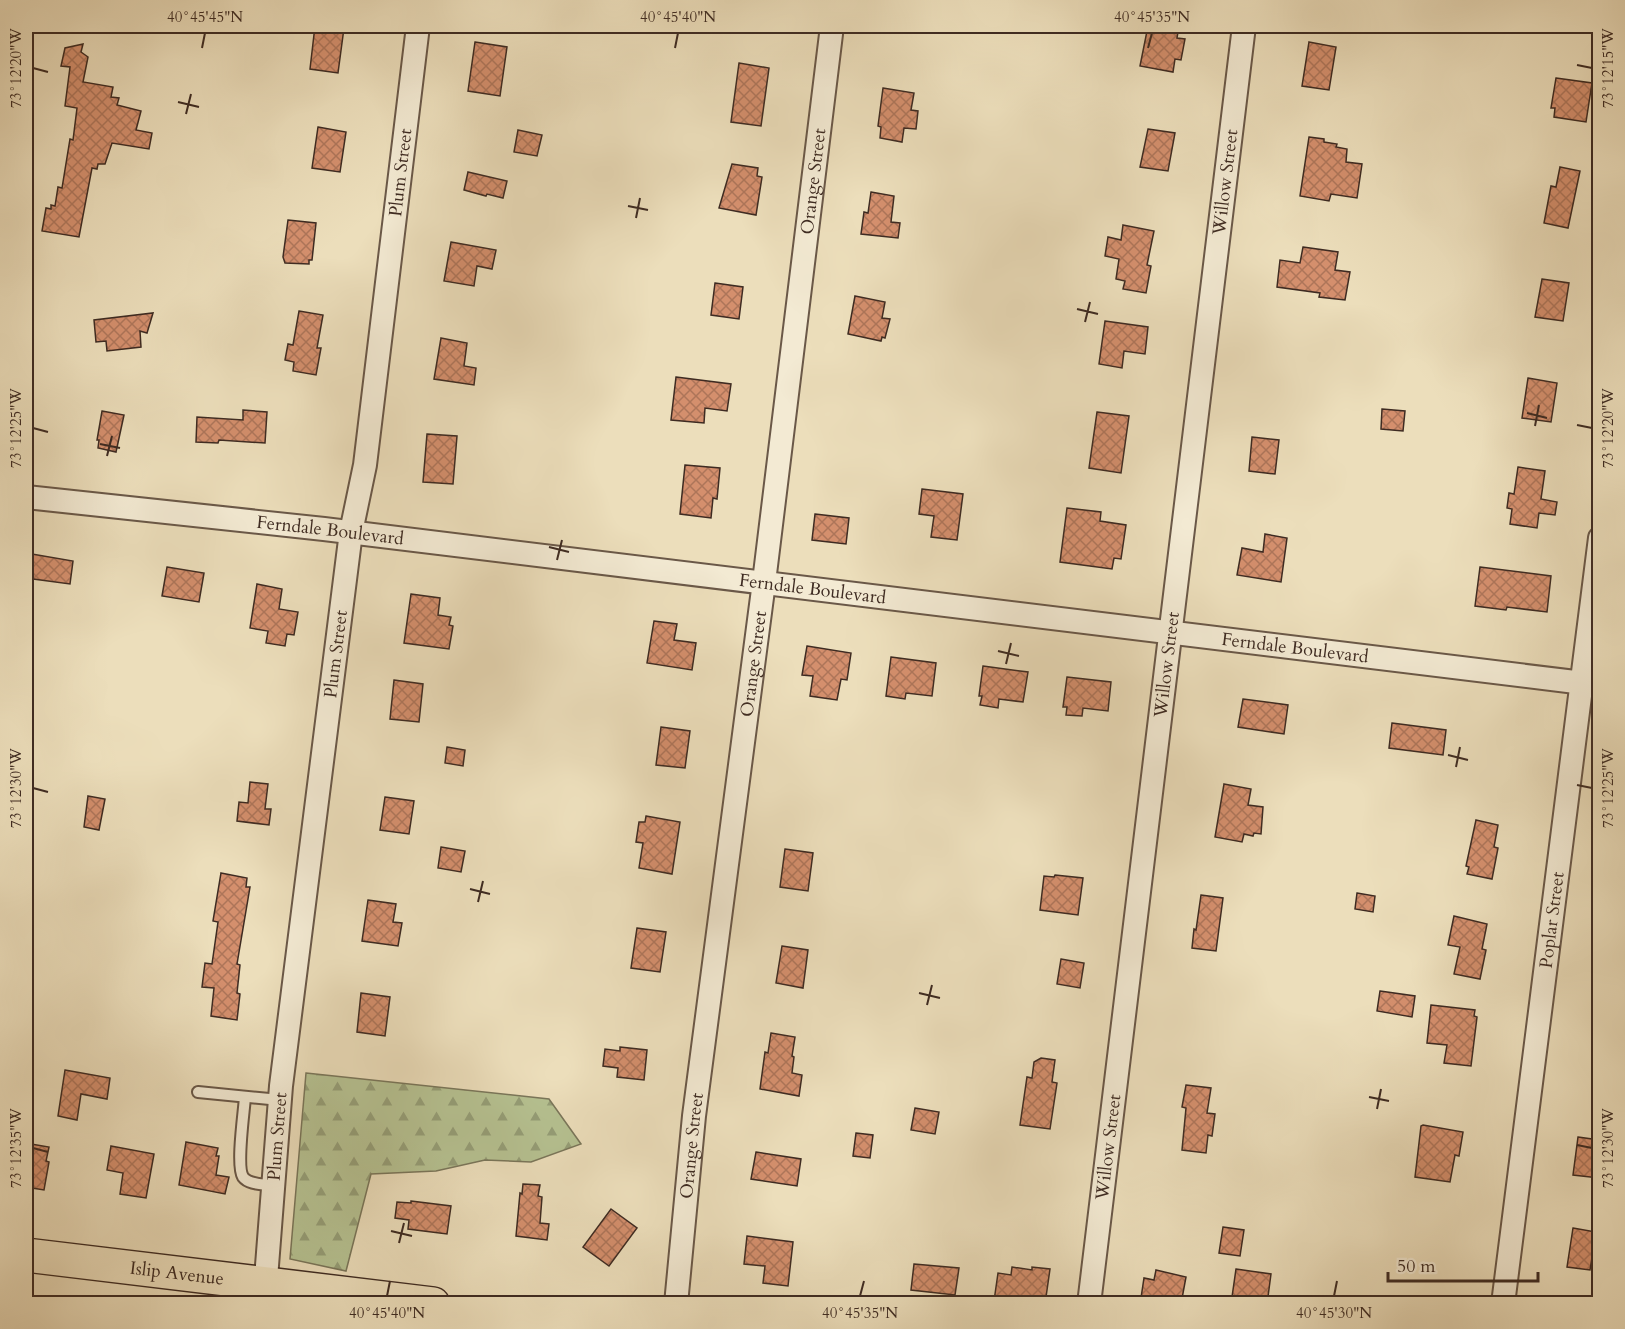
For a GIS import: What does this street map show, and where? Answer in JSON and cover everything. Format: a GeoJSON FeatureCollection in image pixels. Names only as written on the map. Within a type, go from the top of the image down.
{"type":"FeatureCollection","features":[{"type":"Feature","properties":{"kind":"main road","name":"Islip Avenue"},"geometry":{"type":"LineString","coordinates":[[26,1256],[265,1293],[433,1304]]}},
{"type":"Feature","properties":{"kind":"street","name":"Plum Street"},"geometry":{"type":"LineString","coordinates":[[265,1293],[280,1100],[351,532],[365,465],[418,26]]}},
{"type":"Feature","properties":{"kind":"street","name":"Orange Street"},"geometry":{"type":"LineString","coordinates":[[676,1304],[694,1116],[764,582],[832,26]]}},
{"type":"Feature","properties":{"kind":"street","name":"Willow Street"},"geometry":{"type":"LineString","coordinates":[[1089,1304],[1244,26]]}},
{"type":"Feature","properties":{"kind":"street","name":"Ferndale Boulevard"},"geometry":{"type":"LineString","coordinates":[[26,497],[351,532],[1591,684]]}},
{"type":"Feature","properties":{"kind":"street","name":"Poplar Street"},"geometry":{"type":"LineString","coordinates":[[1503,1304],[1591,684],[1599,538]]}},
{"type":"Feature","properties":{"kind":"lane"},"geometry":{"type":"LineString","coordinates":[[198,1092],[280,1100]]}},
{"type":"Feature","properties":{"kind":"lane"},"geometry":{"type":"LineString","coordinates":[[245,1097],[239,1166],[243,1178],[252,1183],[274,1185]]}},
{"type":"Feature","properties":{"kind":"green space"},"geometry":{"type":"Polygon","coordinates":[[[306,1073],[549,1099],[581,1144],[531,1162],[485,1160],[436,1171],[371,1174],[346,1271],[290,1259],[306,1073]]]}},
{"type":"Feature","properties":{"kind":"building"},"geometry":{"type":"Polygon","coordinates":[[[315,26],[344,28],[338,73],[310,69],[315,26]]]}},
{"type":"Feature","properties":{"kind":"building"},"geometry":{"type":"Polygon","coordinates":[[[1148,26],[1179,26],[1177,38],[1185,39],[1181,60],[1175,59],[1173,72],[1140,66],[1148,26]]]}},
{"type":"Feature","properties":{"kind":"building"},"geometry":{"type":"Polygon","coordinates":[[[475,42],[507,47],[500,96],[468,91],[475,42]]]}},
{"type":"Feature","properties":{"kind":"building"},"geometry":{"type":"Polygon","coordinates":[[[1309,42],[1336,47],[1329,90],[1302,86],[1309,42]]]}},
{"type":"Feature","properties":{"kind":"building"},"geometry":{"type":"Polygon","coordinates":[[[83,44],[81,52],[88,57],[83,82],[113,87],[111,97],[119,98],[117,105],[141,111],[136,130],[152,133],[149,149],[112,143],[105,164],[98,164],[97,169],[92,168],[79,237],[42,231],[46,208],[51,209],[51,205],[55,206],[58,187],[62,188],[70,139],[73,140],[77,108],[65,106],[70,67],[61,66],[65,48],[83,44]]]}},
{"type":"Feature","properties":{"kind":"building"},"geometry":{"type":"Polygon","coordinates":[[[739,63],[769,68],[761,126],[731,122],[739,63]]]}},
{"type":"Feature","properties":{"kind":"building"},"geometry":{"type":"Polygon","coordinates":[[[1556,78],[1592,83],[1586,122],[1554,117],[1555,108],[1551,108],[1556,78]]]}},
{"type":"Feature","properties":{"kind":"building"},"geometry":{"type":"Polygon","coordinates":[[[883,88],[914,93],[911,110],[918,111],[916,129],[904,128],[902,142],[880,138],[881,127],[878,126],[883,88]]]}},
{"type":"Feature","properties":{"kind":"building"},"geometry":{"type":"Polygon","coordinates":[[[318,127],[346,132],[340,172],[312,168],[318,127]]]}},
{"type":"Feature","properties":{"kind":"building"},"geometry":{"type":"Polygon","coordinates":[[[1148,129],[1175,133],[1168,171],[1140,167],[1148,129]]]}},
{"type":"Feature","properties":{"kind":"building"},"geometry":{"type":"Polygon","coordinates":[[[518,130],[542,135],[537,156],[514,152],[518,130]]]}},
{"type":"Feature","properties":{"kind":"building"},"geometry":{"type":"Polygon","coordinates":[[[1309,137],[1324,139],[1324,142],[1337,144],[1336,147],[1347,149],[1346,162],[1362,164],[1357,198],[1331,194],[1329,201],[1300,196],[1309,137]]]}},
{"type":"Feature","properties":{"kind":"building"},"geometry":{"type":"Polygon","coordinates":[[[732,164],[758,168],[757,176],[762,177],[756,215],[719,208],[732,164]]]}},
{"type":"Feature","properties":{"kind":"building"},"geometry":{"type":"Polygon","coordinates":[[[1560,167],[1580,171],[1568,228],[1544,223],[1551,186],[1556,187],[1560,167]]]}},
{"type":"Feature","properties":{"kind":"building"},"geometry":{"type":"Polygon","coordinates":[[[468,172],[507,181],[503,198],[464,190],[468,172]]]}},
{"type":"Feature","properties":{"kind":"building"},"geometry":{"type":"Polygon","coordinates":[[[871,192],[894,196],[891,222],[900,223],[898,238],[861,234],[864,212],[868,213],[871,192]]]}},
{"type":"Feature","properties":{"kind":"building"},"geometry":{"type":"Polygon","coordinates":[[[288,220],[316,223],[312,260],[309,260],[309,264],[285,263],[283,257],[288,220]]]}},
{"type":"Feature","properties":{"kind":"building"},"geometry":{"type":"Polygon","coordinates":[[[1123,225],[1154,231],[1147,265],[1151,266],[1146,293],[1123,289],[1125,281],[1116,279],[1119,259],[1105,256],[1108,237],[1121,240],[1123,225]]]}},
{"type":"Feature","properties":{"kind":"building"},"geometry":{"type":"Polygon","coordinates":[[[451,242],[496,250],[492,269],[477,266],[474,286],[444,281],[451,242]]]}},
{"type":"Feature","properties":{"kind":"building"},"geometry":{"type":"Polygon","coordinates":[[[1303,247],[1338,252],[1335,270],[1350,272],[1345,300],[1319,297],[1320,293],[1277,287],[1280,260],[1300,263],[1303,247]]]}},
{"type":"Feature","properties":{"kind":"building"},"geometry":{"type":"Polygon","coordinates":[[[1542,279],[1569,283],[1563,321],[1535,317],[1542,279]]]}},
{"type":"Feature","properties":{"kind":"building"},"geometry":{"type":"Polygon","coordinates":[[[715,283],[743,287],[739,319],[711,315],[715,283]]]}},
{"type":"Feature","properties":{"kind":"building"},"geometry":{"type":"Polygon","coordinates":[[[855,296],[885,302],[882,318],[890,319],[885,338],[882,337],[881,341],[848,334],[855,296]]]}},
{"type":"Feature","properties":{"kind":"building"},"geometry":{"type":"Polygon","coordinates":[[[299,311],[323,315],[317,348],[321,348],[316,375],[293,371],[294,362],[285,360],[288,344],[293,345],[299,311]]]}},
{"type":"Feature","properties":{"kind":"building"},"geometry":{"type":"Polygon","coordinates":[[[153,313],[147,333],[140,331],[141,347],[107,351],[106,341],[96,342],[94,320],[153,313]]]}},
{"type":"Feature","properties":{"kind":"building"},"geometry":{"type":"Polygon","coordinates":[[[1105,321],[1148,327],[1145,354],[1124,351],[1122,368],[1099,364],[1105,321]]]}},
{"type":"Feature","properties":{"kind":"building"},"geometry":{"type":"Polygon","coordinates":[[[441,338],[467,343],[464,366],[476,368],[474,385],[434,379],[441,338]]]}},
{"type":"Feature","properties":{"kind":"building"},"geometry":{"type":"Polygon","coordinates":[[[676,377],[731,384],[727,411],[705,408],[704,423],[671,420],[676,377]]]}},
{"type":"Feature","properties":{"kind":"building"},"geometry":{"type":"Polygon","coordinates":[[[1528,378],[1557,383],[1551,422],[1522,418],[1528,378]]]}},
{"type":"Feature","properties":{"kind":"building"},"geometry":{"type":"Polygon","coordinates":[[[1382,409],[1405,411],[1403,431],[1381,429],[1382,409]]]}},
{"type":"Feature","properties":{"kind":"building"},"geometry":{"type":"Polygon","coordinates":[[[243,410],[267,412],[265,443],[219,440],[218,443],[196,442],[197,417],[243,420],[243,410]]]}},
{"type":"Feature","properties":{"kind":"building"},"geometry":{"type":"Polygon","coordinates":[[[102,411],[124,415],[116,452],[98,448],[99,440],[97,440],[102,411]]]}},
{"type":"Feature","properties":{"kind":"building"},"geometry":{"type":"Polygon","coordinates":[[[1097,412],[1129,416],[1121,473],[1089,468],[1097,412]]]}},
{"type":"Feature","properties":{"kind":"building"},"geometry":{"type":"Polygon","coordinates":[[[427,434],[457,436],[453,484],[423,482],[427,434]]]}},
{"type":"Feature","properties":{"kind":"building"},"geometry":{"type":"Polygon","coordinates":[[[1252,437],[1279,440],[1275,474],[1249,471],[1252,437]]]}},
{"type":"Feature","properties":{"kind":"building"},"geometry":{"type":"Polygon","coordinates":[[[685,465],[720,468],[717,499],[713,498],[711,518],[680,514],[685,465]]]}},
{"type":"Feature","properties":{"kind":"building"},"geometry":{"type":"Polygon","coordinates":[[[1518,467],[1545,471],[1541,499],[1557,502],[1555,515],[1539,513],[1537,528],[1510,524],[1512,509],[1507,508],[1509,493],[1514,494],[1518,467]]]}},
{"type":"Feature","properties":{"kind":"building"},"geometry":{"type":"Polygon","coordinates":[[[922,489],[963,494],[957,540],[931,537],[934,516],[919,514],[922,489]]]}},
{"type":"Feature","properties":{"kind":"building"},"geometry":{"type":"Polygon","coordinates":[[[1067,508],[1101,512],[1100,521],[1126,525],[1121,559],[1114,558],[1112,569],[1060,562],[1067,508]]]}},
{"type":"Feature","properties":{"kind":"building"},"geometry":{"type":"Polygon","coordinates":[[[815,514],[849,518],[846,544],[812,540],[815,514]]]}},
{"type":"Feature","properties":{"kind":"building"},"geometry":{"type":"Polygon","coordinates":[[[1265,534],[1287,538],[1281,582],[1237,575],[1242,548],[1263,552],[1265,534]]]}},
{"type":"Feature","properties":{"kind":"building"},"geometry":{"type":"Polygon","coordinates":[[[26,553],[73,561],[70,584],[26,578],[26,553]]]}},
{"type":"Feature","properties":{"kind":"building"},"geometry":{"type":"Polygon","coordinates":[[[167,567],[204,573],[199,602],[162,596],[167,567]]]}},
{"type":"Feature","properties":{"kind":"building"},"geometry":{"type":"Polygon","coordinates":[[[1480,567],[1551,576],[1547,612],[1475,606],[1480,567]]]}},
{"type":"Feature","properties":{"kind":"building"},"geometry":{"type":"Polygon","coordinates":[[[257,584],[282,589],[279,609],[298,612],[294,635],[287,634],[285,646],[266,643],[268,631],[250,628],[257,584]]]}},
{"type":"Feature","properties":{"kind":"building"},"geometry":{"type":"Polygon","coordinates":[[[411,594],[440,598],[438,615],[451,617],[449,625],[453,626],[449,649],[404,643],[411,594]]]}},
{"type":"Feature","properties":{"kind":"building"},"geometry":{"type":"Polygon","coordinates":[[[654,621],[677,624],[674,640],[696,643],[692,670],[647,663],[654,621]]]}},
{"type":"Feature","properties":{"kind":"building"},"geometry":{"type":"Polygon","coordinates":[[[807,646],[851,653],[847,680],[841,679],[837,700],[810,696],[813,676],[802,675],[807,646]]]}},
{"type":"Feature","properties":{"kind":"building"},"geometry":{"type":"Polygon","coordinates":[[[891,657],[936,663],[932,696],[906,693],[905,699],[886,696],[891,657]]]}},
{"type":"Feature","properties":{"kind":"building"},"geometry":{"type":"Polygon","coordinates":[[[983,666],[1028,672],[1023,702],[999,699],[998,708],[980,705],[983,666]]]}},
{"type":"Feature","properties":{"kind":"building"},"geometry":{"type":"Polygon","coordinates":[[[1067,677],[1111,682],[1108,711],[1083,708],[1082,716],[1066,715],[1067,707],[1063,707],[1067,677]]]}},
{"type":"Feature","properties":{"kind":"building"},"geometry":{"type":"Polygon","coordinates":[[[394,680],[423,684],[419,722],[390,719],[394,680]]]}},
{"type":"Feature","properties":{"kind":"building"},"geometry":{"type":"Polygon","coordinates":[[[1243,699],[1288,705],[1284,734],[1238,727],[1243,699]]]}},
{"type":"Feature","properties":{"kind":"building"},"geometry":{"type":"Polygon","coordinates":[[[1392,723],[1446,730],[1443,755],[1389,748],[1392,723]]]}},
{"type":"Feature","properties":{"kind":"building"},"geometry":{"type":"Polygon","coordinates":[[[661,727],[690,731],[685,768],[656,765],[661,727]]]}},
{"type":"Feature","properties":{"kind":"building"},"geometry":{"type":"Polygon","coordinates":[[[447,747],[465,750],[463,766],[445,763],[447,747]]]}},
{"type":"Feature","properties":{"kind":"building"},"geometry":{"type":"Polygon","coordinates":[[[250,782],[268,784],[265,809],[271,809],[269,825],[237,821],[239,802],[248,803],[250,782]]]}},
{"type":"Feature","properties":{"kind":"building"},"geometry":{"type":"Polygon","coordinates":[[[1224,784],[1251,789],[1248,805],[1263,807],[1261,834],[1254,833],[1253,836],[1244,834],[1242,842],[1215,837],[1224,784]]]}},
{"type":"Feature","properties":{"kind":"building"},"geometry":{"type":"Polygon","coordinates":[[[88,796],[105,799],[99,830],[84,827],[88,796]]]}},
{"type":"Feature","properties":{"kind":"building"},"geometry":{"type":"Polygon","coordinates":[[[385,797],[414,801],[409,834],[380,830],[385,797]]]}},
{"type":"Feature","properties":{"kind":"building"},"geometry":{"type":"Polygon","coordinates":[[[646,816],[680,822],[672,874],[639,868],[643,843],[636,842],[639,822],[645,822],[646,816]]]}},
{"type":"Feature","properties":{"kind":"building"},"geometry":{"type":"Polygon","coordinates":[[[1476,820],[1498,825],[1494,847],[1498,848],[1492,879],[1467,874],[1469,867],[1466,866],[1476,820]]]}},
{"type":"Feature","properties":{"kind":"building"},"geometry":{"type":"Polygon","coordinates":[[[441,847],[465,851],[461,872],[438,868],[441,847]]]}},
{"type":"Feature","properties":{"kind":"building"},"geometry":{"type":"Polygon","coordinates":[[[785,849],[813,853],[808,891],[780,887],[785,849]]]}},
{"type":"Feature","properties":{"kind":"building"},"geometry":{"type":"Polygon","coordinates":[[[221,873],[247,878],[246,887],[250,887],[237,964],[240,965],[237,993],[240,994],[237,1020],[211,1016],[214,988],[202,987],[205,963],[212,964],[218,922],[213,921],[221,873]]]}},
{"type":"Feature","properties":{"kind":"building"},"geometry":{"type":"Polygon","coordinates":[[[1055,875],[1083,878],[1078,915],[1040,910],[1044,876],[1054,877],[1055,875]]]}},
{"type":"Feature","properties":{"kind":"building"},"geometry":{"type":"Polygon","coordinates":[[[1357,893],[1375,896],[1373,912],[1355,909],[1357,893]]]}},
{"type":"Feature","properties":{"kind":"building"},"geometry":{"type":"Polygon","coordinates":[[[1201,895],[1223,898],[1216,951],[1192,948],[1201,895]]]}},
{"type":"Feature","properties":{"kind":"building"},"geometry":{"type":"Polygon","coordinates":[[[368,900],[396,904],[393,922],[402,923],[398,946],[362,941],[368,900]]]}},
{"type":"Feature","properties":{"kind":"building"},"geometry":{"type":"Polygon","coordinates":[[[1454,916],[1487,924],[1482,949],[1486,950],[1480,979],[1454,974],[1460,947],[1448,945],[1454,916]]]}},
{"type":"Feature","properties":{"kind":"building"},"geometry":{"type":"Polygon","coordinates":[[[637,928],[666,932],[660,972],[631,968],[637,928]]]}},
{"type":"Feature","properties":{"kind":"building"},"geometry":{"type":"Polygon","coordinates":[[[782,946],[808,950],[803,988],[776,983],[782,946]]]}},
{"type":"Feature","properties":{"kind":"building"},"geometry":{"type":"Polygon","coordinates":[[[1061,959],[1084,963],[1080,988],[1057,984],[1061,959]]]}},
{"type":"Feature","properties":{"kind":"building"},"geometry":{"type":"Polygon","coordinates":[[[1380,991],[1415,996],[1412,1017],[1377,1011],[1380,991]]]}},
{"type":"Feature","properties":{"kind":"building"},"geometry":{"type":"Polygon","coordinates":[[[361,993],[390,997],[385,1036],[357,1032],[361,993]]]}},
{"type":"Feature","properties":{"kind":"building"},"geometry":{"type":"Polygon","coordinates":[[[1431,1005],[1475,1010],[1474,1016],[1477,1017],[1471,1066],[1444,1063],[1447,1045],[1427,1043],[1431,1005]]]}},
{"type":"Feature","properties":{"kind":"building"},"geometry":{"type":"Polygon","coordinates":[[[771,1033],[795,1037],[792,1073],[802,1075],[799,1096],[760,1089],[765,1052],[768,1053],[771,1033]]]}},
{"type":"Feature","properties":{"kind":"building"},"geometry":{"type":"Polygon","coordinates":[[[620,1047],[647,1050],[644,1080],[617,1077],[618,1068],[603,1066],[605,1049],[620,1051],[620,1047]]]}},
{"type":"Feature","properties":{"kind":"building"},"geometry":{"type":"Polygon","coordinates":[[[1041,1058],[1055,1060],[1052,1082],[1057,1083],[1050,1129],[1020,1125],[1027,1077],[1032,1078],[1034,1062],[1041,1058]]]}},
{"type":"Feature","properties":{"kind":"building"},"geometry":{"type":"Polygon","coordinates":[[[65,1070],[110,1078],[107,1099],[81,1094],[77,1120],[58,1116],[65,1070]]]}},
{"type":"Feature","properties":{"kind":"building"},"geometry":{"type":"Polygon","coordinates":[[[1186,1085],[1211,1088],[1207,1113],[1215,1114],[1212,1136],[1208,1135],[1206,1153],[1182,1150],[1186,1108],[1182,1107],[1186,1085]]]}},
{"type":"Feature","properties":{"kind":"building"},"geometry":{"type":"Polygon","coordinates":[[[915,1108],[939,1112],[935,1134],[911,1130],[915,1108]]]}},
{"type":"Feature","properties":{"kind":"building"},"geometry":{"type":"Polygon","coordinates":[[[1421,1126],[1463,1132],[1459,1156],[1455,1155],[1450,1182],[1415,1177],[1421,1126]]]}},
{"type":"Feature","properties":{"kind":"building"},"geometry":{"type":"Polygon","coordinates":[[[856,1133],[873,1135],[870,1158],[853,1156],[856,1133]]]}},
{"type":"Feature","properties":{"kind":"building"},"geometry":{"type":"Polygon","coordinates":[[[1578,1137],[1599,1140],[1599,1178],[1573,1175],[1578,1137]]]}},
{"type":"Feature","properties":{"kind":"building"},"geometry":{"type":"Polygon","coordinates":[[[186,1142],[218,1148],[216,1175],[229,1177],[225,1194],[179,1185],[186,1142]]]}},
{"type":"Feature","properties":{"kind":"building"},"geometry":{"type":"Polygon","coordinates":[[[31,1144],[49,1147],[44,1190],[26,1187],[26,1158],[28,1159],[31,1144]]]}},
{"type":"Feature","properties":{"kind":"building"},"geometry":{"type":"Polygon","coordinates":[[[111,1146],[154,1154],[146,1198],[120,1194],[123,1173],[107,1170],[111,1146]]]}},
{"type":"Feature","properties":{"kind":"building"},"geometry":{"type":"Polygon","coordinates":[[[756,1152],[801,1159],[797,1186],[751,1179],[756,1152]]]}},
{"type":"Feature","properties":{"kind":"building"},"geometry":{"type":"Polygon","coordinates":[[[523,1184],[540,1185],[538,1196],[542,1197],[540,1223],[549,1224],[547,1240],[516,1236],[523,1184]]]}},
{"type":"Feature","properties":{"kind":"building"},"geometry":{"type":"Polygon","coordinates":[[[411,1201],[451,1206],[447,1234],[408,1229],[409,1220],[395,1218],[397,1202],[411,1203],[411,1201]]]}},
{"type":"Feature","properties":{"kind":"building"},"geometry":{"type":"Polygon","coordinates":[[[611,1209],[637,1228],[609,1266],[583,1247],[611,1209]]]}},
{"type":"Feature","properties":{"kind":"building"},"geometry":{"type":"Polygon","coordinates":[[[1223,1227],[1244,1230],[1240,1256],[1219,1253],[1223,1227]]]}},
{"type":"Feature","properties":{"kind":"building"},"geometry":{"type":"Polygon","coordinates":[[[1573,1228],[1596,1232],[1590,1270],[1567,1267],[1573,1228]]]}},
{"type":"Feature","properties":{"kind":"building"},"geometry":{"type":"Polygon","coordinates":[[[747,1236],[793,1242],[788,1286],[763,1283],[765,1266],[744,1264],[747,1236]]]}},
{"type":"Feature","properties":{"kind":"building"},"geometry":{"type":"Polygon","coordinates":[[[914,1264],[959,1268],[955,1295],[911,1290],[914,1264]]]}},
{"type":"Feature","properties":{"kind":"building"},"geometry":{"type":"Polygon","coordinates":[[[1012,1267],[1032,1270],[1032,1267],[1050,1269],[1045,1304],[1014,1304],[994,1301],[998,1273],[1011,1275],[1012,1267]]]}},
{"type":"Feature","properties":{"kind":"building"},"geometry":{"type":"Polygon","coordinates":[[[1236,1269],[1271,1274],[1267,1304],[1231,1304],[1236,1269]]]}},
{"type":"Feature","properties":{"kind":"building"},"geometry":{"type":"Polygon","coordinates":[[[1156,1270],[1186,1277],[1181,1304],[1143,1304],[1144,1299],[1141,1298],[1144,1278],[1154,1280],[1156,1270]]]}}]}
